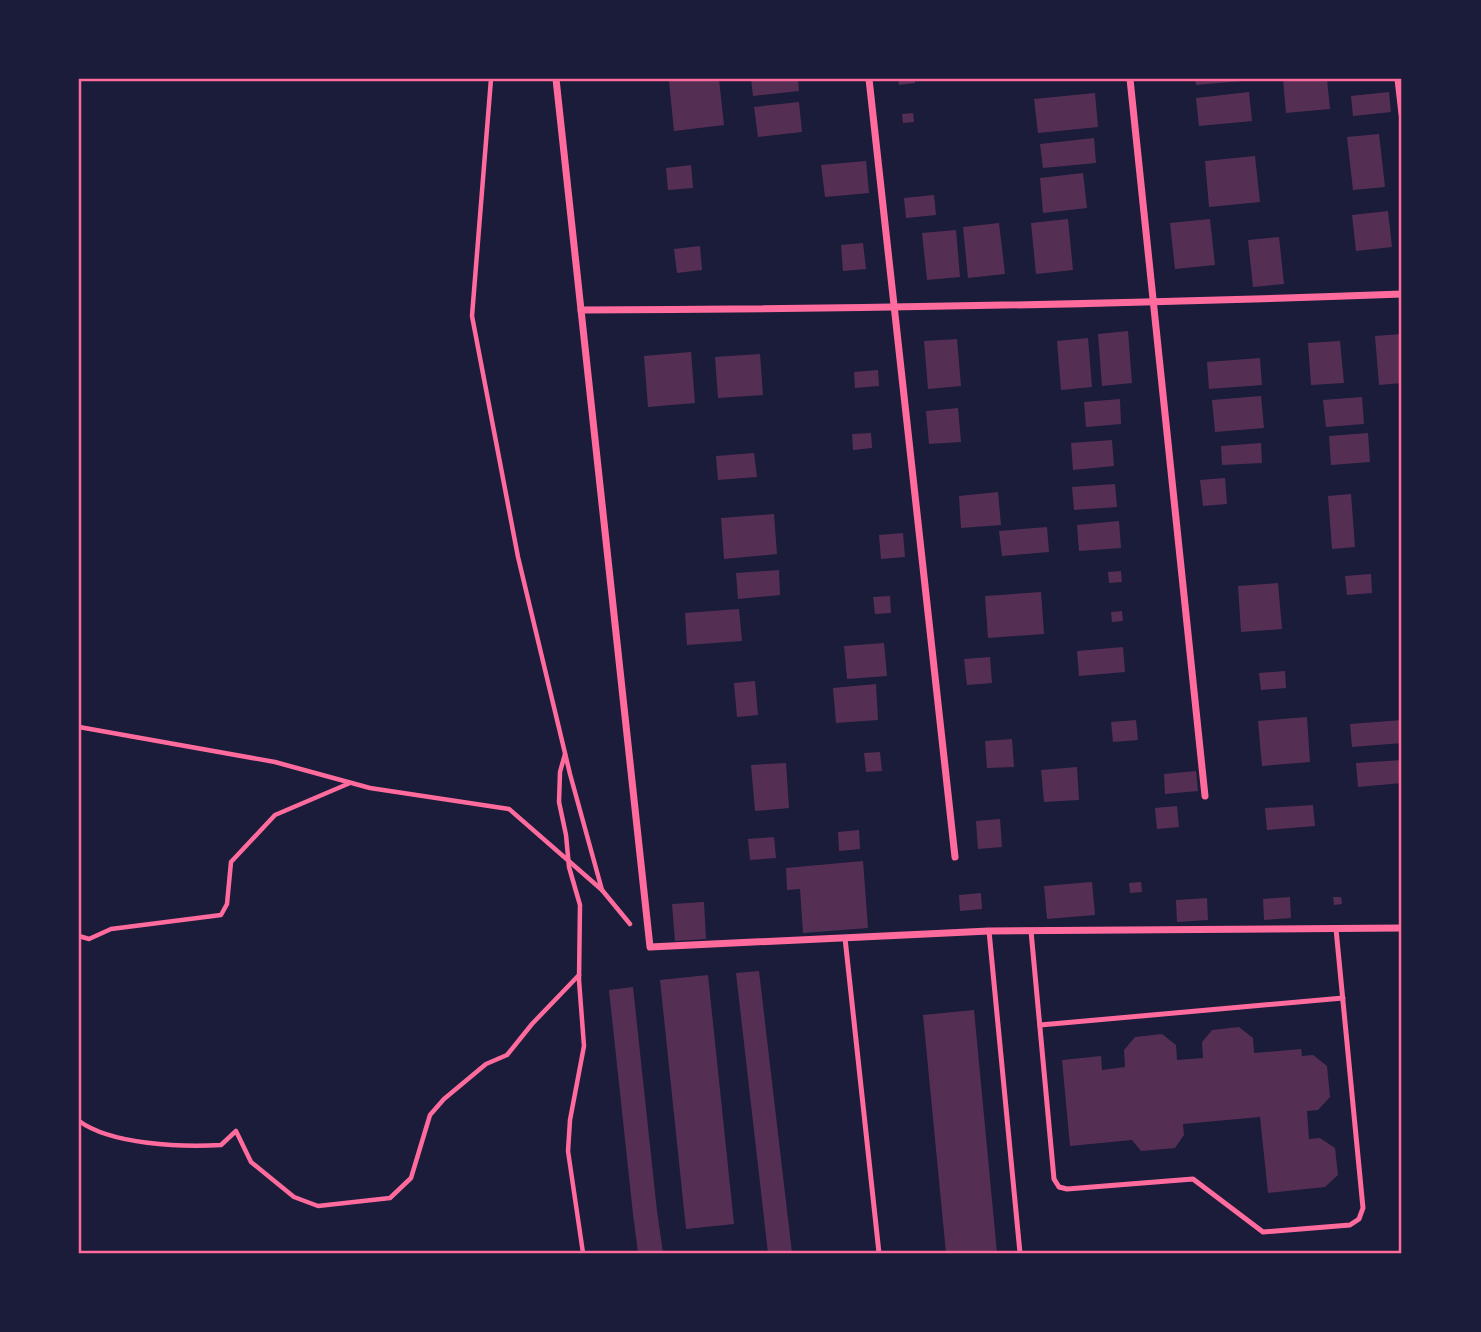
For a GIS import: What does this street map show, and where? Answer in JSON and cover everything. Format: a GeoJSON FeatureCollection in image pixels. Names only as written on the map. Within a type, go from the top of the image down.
{"type":"FeatureCollection","features":[{"type":"Feature","properties":{"kind":"street"},"geometry":{"type":"LineString","coordinates":[[556,79],[650,947],[989,931],[1402,928]]}},
{"type":"Feature","properties":{"kind":"street"},"geometry":{"type":"LineString","coordinates":[[869,79],[955,857]]}},
{"type":"Feature","properties":{"kind":"street"},"geometry":{"type":"LineString","coordinates":[[1130,79],[1205,796]]}},
{"type":"Feature","properties":{"kind":"street"},"geometry":{"type":"LineString","coordinates":[[1398,79],[1402,114]]}},
{"type":"Feature","properties":{"kind":"street"},"geometry":{"type":"LineString","coordinates":[[581,310],[895,309],[1402,294]]}},
{"type":"Feature","properties":{"kind":"lane"},"geometry":{"type":"LineString","coordinates":[[1031,930],[1054,1178],[1059,1187],[1067,1189],[1194,1179],[1256,1229],[1270,1232],[1350,1225],[1359,1219],[1363,1208],[1336,929]]}},
{"type":"Feature","properties":{"kind":"lane"},"geometry":{"type":"LineString","coordinates":[[989,931],[1020,1253]]}},
{"type":"Feature","properties":{"kind":"lane"},"geometry":{"type":"LineString","coordinates":[[845,938],[879,1253]]}},
{"type":"Feature","properties":{"kind":"lane"},"geometry":{"type":"LineString","coordinates":[[1040,1026],[1343,998]]}},
{"type":"Feature","properties":{"kind":"path"},"geometry":{"type":"LineString","coordinates":[[491,79],[472,316],[518,557],[565,753],[602,890]]}},
{"type":"Feature","properties":{"kind":"path"},"geometry":{"type":"LineString","coordinates":[[79,727],[275,762],[370,788],[509,808],[602,890],[650,947]]}},
{"type":"Feature","properties":{"kind":"path"},"geometry":{"type":"LineString","coordinates":[[565,753],[559,787],[561,818],[580,905],[578,946],[584,1046],[570,1120],[568,1151],[583,1253]]}},
{"type":"Feature","properties":{"kind":"path"},"geometry":{"type":"LineString","coordinates":[[79,936],[89,939],[111,929],[221,915],[228,904],[231,862],[275,815],[351,783]]}},
{"type":"Feature","properties":{"kind":"path"},"geometry":{"type":"LineString","coordinates":[[79,1121],[85,1126],[128,1140],[185,1147],[221,1146],[236,1131],[251,1162],[294,1197],[318,1206],[390,1198],[411,1178],[430,1115],[444,1099],[486,1064],[507,1055],[532,1024],[579,975]]}},
{"type":"Feature","properties":{"kind":"building"},"geometry":{"type":"Polygon","coordinates":[[[719,79],[724,125],[674,131],[669,81],[719,79]]]}},
{"type":"Feature","properties":{"kind":"building"},"geometry":{"type":"Polygon","coordinates":[[[751,79],[798,79],[799,91],[753,96],[751,79]]]}},
{"type":"Feature","properties":{"kind":"building"},"geometry":{"type":"Polygon","coordinates":[[[898,79],[915,79],[915,83],[899,85],[898,79]]]}},
{"type":"Feature","properties":{"kind":"building"},"geometry":{"type":"Polygon","coordinates":[[[1195,79],[1242,79],[1242,81],[1196,85],[1195,79]]]}},
{"type":"Feature","properties":{"kind":"building"},"geometry":{"type":"Polygon","coordinates":[[[1283,79],[1327,79],[1330,109],[1286,113],[1283,79]]]}},
{"type":"Feature","properties":{"kind":"building"},"geometry":{"type":"Polygon","coordinates":[[[1249,92],[1252,121],[1199,126],[1196,98],[1249,92]]]}},
{"type":"Feature","properties":{"kind":"building"},"geometry":{"type":"Polygon","coordinates":[[[1389,92],[1391,112],[1353,116],[1351,96],[1389,92]]]}},
{"type":"Feature","properties":{"kind":"building"},"geometry":{"type":"Polygon","coordinates":[[[1095,93],[1098,127],[1038,133],[1034,99],[1095,93]]]}},
{"type":"Feature","properties":{"kind":"building"},"geometry":{"type":"Polygon","coordinates":[[[799,102],[802,132],[758,137],[754,107],[799,102]]]}},
{"type":"Feature","properties":{"kind":"building"},"geometry":{"type":"Polygon","coordinates":[[[913,113],[914,122],[903,123],[902,114],[913,113]]]}},
{"type":"Feature","properties":{"kind":"building"},"geometry":{"type":"Polygon","coordinates":[[[1379,134],[1385,187],[1353,190],[1347,137],[1379,134]]]}},
{"type":"Feature","properties":{"kind":"building"},"geometry":{"type":"Polygon","coordinates":[[[1094,138],[1096,163],[1043,168],[1040,144],[1094,138]]]}},
{"type":"Feature","properties":{"kind":"building"},"geometry":{"type":"Polygon","coordinates":[[[1255,156],[1260,202],[1209,207],[1205,161],[1255,156]]]}},
{"type":"Feature","properties":{"kind":"building"},"geometry":{"type":"Polygon","coordinates":[[[866,161],[869,193],[825,197],[821,165],[866,161]]]}},
{"type":"Feature","properties":{"kind":"building"},"geometry":{"type":"Polygon","coordinates":[[[691,165],[693,188],[668,190],[666,168],[691,165]]]}},
{"type":"Feature","properties":{"kind":"building"},"geometry":{"type":"Polygon","coordinates":[[[1083,173],[1087,208],[1043,213],[1040,178],[1083,173]]]}},
{"type":"Feature","properties":{"kind":"building"},"geometry":{"type":"Polygon","coordinates":[[[934,195],[936,215],[906,218],[904,198],[934,195]]]}},
{"type":"Feature","properties":{"kind":"building"},"geometry":{"type":"Polygon","coordinates":[[[1388,211],[1392,247],[1356,251],[1352,215],[1388,211]]]}},
{"type":"Feature","properties":{"kind":"building"},"geometry":{"type":"Polygon","coordinates":[[[1068,219],[1073,270],[1036,274],[1031,223],[1068,219]]]}},
{"type":"Feature","properties":{"kind":"building"},"geometry":{"type":"Polygon","coordinates":[[[1210,219],[1215,265],[1175,269],[1170,223],[1210,219]]]}},
{"type":"Feature","properties":{"kind":"building"},"geometry":{"type":"Polygon","coordinates":[[[999,223],[1005,274],[968,278],[963,227],[999,223]]]}},
{"type":"Feature","properties":{"kind":"building"},"geometry":{"type":"Polygon","coordinates":[[[956,230],[960,277],[927,280],[922,233],[956,230]]]}},
{"type":"Feature","properties":{"kind":"building"},"geometry":{"type":"Polygon","coordinates":[[[1279,237],[1284,284],[1253,287],[1248,240],[1279,237]]]}},
{"type":"Feature","properties":{"kind":"building"},"geometry":{"type":"Polygon","coordinates":[[[863,243],[866,269],[843,271],[841,245],[863,243]]]}},
{"type":"Feature","properties":{"kind":"building"},"geometry":{"type":"Polygon","coordinates":[[[700,246],[702,270],[677,273],[674,249],[700,246]]]}},
{"type":"Feature","properties":{"kind":"building"},"geometry":{"type":"Polygon","coordinates":[[[1128,331],[1132,383],[1102,386],[1098,334],[1128,331]]]}},
{"type":"Feature","properties":{"kind":"building"},"geometry":{"type":"Polygon","coordinates":[[[1402,334],[1402,383],[1379,385],[1375,336],[1402,334]]]}},
{"type":"Feature","properties":{"kind":"building"},"geometry":{"type":"Polygon","coordinates":[[[1088,338],[1092,387],[1061,390],[1057,341],[1088,338]]]}},
{"type":"Feature","properties":{"kind":"building"},"geometry":{"type":"Polygon","coordinates":[[[957,339],[961,386],[928,389],[924,341],[957,339]]]}},
{"type":"Feature","properties":{"kind":"building"},"geometry":{"type":"Polygon","coordinates":[[[1340,341],[1344,383],[1311,385],[1308,343],[1340,341]]]}},
{"type":"Feature","properties":{"kind":"building"},"geometry":{"type":"Polygon","coordinates":[[[691,352],[695,403],[648,407],[644,356],[691,352]]]}},
{"type":"Feature","properties":{"kind":"building"},"geometry":{"type":"Polygon","coordinates":[[[760,354],[763,395],[718,398],[715,357],[760,354]]]}},
{"type":"Feature","properties":{"kind":"building"},"geometry":{"type":"Polygon","coordinates":[[[1260,358],[1262,385],[1209,389],[1207,362],[1260,358]]]}},
{"type":"Feature","properties":{"kind":"building"},"geometry":{"type":"Polygon","coordinates":[[[878,370],[879,386],[855,388],[854,372],[878,370]]]}},
{"type":"Feature","properties":{"kind":"building"},"geometry":{"type":"Polygon","coordinates":[[[1261,396],[1264,428],[1215,432],[1212,400],[1261,396]]]}},
{"type":"Feature","properties":{"kind":"building"},"geometry":{"type":"Polygon","coordinates":[[[1362,397],[1364,424],[1326,427],[1323,400],[1362,397]]]}},
{"type":"Feature","properties":{"kind":"building"},"geometry":{"type":"Polygon","coordinates":[[[1120,399],[1121,424],[1086,427],[1084,402],[1120,399]]]}},
{"type":"Feature","properties":{"kind":"building"},"geometry":{"type":"Polygon","coordinates":[[[958,408],[961,442],[929,444],[926,411],[958,408]]]}},
{"type":"Feature","properties":{"kind":"building"},"geometry":{"type":"Polygon","coordinates":[[[871,433],[872,448],[853,450],[852,434],[871,433]]]}},
{"type":"Feature","properties":{"kind":"building"},"geometry":{"type":"Polygon","coordinates":[[[1368,433],[1370,462],[1331,465],[1329,436],[1368,433]]]}},
{"type":"Feature","properties":{"kind":"building"},"geometry":{"type":"Polygon","coordinates":[[[1112,440],[1114,466],[1073,470],[1071,443],[1112,440]]]}},
{"type":"Feature","properties":{"kind":"building"},"geometry":{"type":"Polygon","coordinates":[[[1261,443],[1262,463],[1222,465],[1221,446],[1261,443]]]}},
{"type":"Feature","properties":{"kind":"building"},"geometry":{"type":"Polygon","coordinates":[[[754,453],[757,477],[718,480],[716,456],[754,453]]]}},
{"type":"Feature","properties":{"kind":"building"},"geometry":{"type":"Polygon","coordinates":[[[1225,478],[1227,504],[1203,506],[1200,480],[1225,478]]]}},
{"type":"Feature","properties":{"kind":"building"},"geometry":{"type":"Polygon","coordinates":[[[1115,484],[1117,507],[1074,510],[1072,487],[1115,484]]]}},
{"type":"Feature","properties":{"kind":"building"},"geometry":{"type":"Polygon","coordinates":[[[998,492],[1001,525],[961,528],[959,496],[998,492]]]}},
{"type":"Feature","properties":{"kind":"building"},"geometry":{"type":"Polygon","coordinates":[[[1351,494],[1355,547],[1332,549],[1328,496],[1351,494]]]}},
{"type":"Feature","properties":{"kind":"building"},"geometry":{"type":"Polygon","coordinates":[[[774,514],[777,554],[724,559],[721,518],[774,514]]]}},
{"type":"Feature","properties":{"kind":"building"},"geometry":{"type":"Polygon","coordinates":[[[1119,521],[1121,548],[1079,551],[1077,525],[1119,521]]]}},
{"type":"Feature","properties":{"kind":"building"},"geometry":{"type":"Polygon","coordinates":[[[1047,527],[1049,552],[1002,556],[999,531],[1047,527]]]}},
{"type":"Feature","properties":{"kind":"building"},"geometry":{"type":"Polygon","coordinates":[[[903,533],[905,557],[881,559],[879,535],[903,533]]]}},
{"type":"Feature","properties":{"kind":"building"},"geometry":{"type":"Polygon","coordinates":[[[779,570],[780,595],[738,599],[736,573],[779,570]]]}},
{"type":"Feature","properties":{"kind":"building"},"geometry":{"type":"Polygon","coordinates":[[[1121,571],[1122,582],[1109,583],[1108,572],[1121,571]]]}},
{"type":"Feature","properties":{"kind":"building"},"geometry":{"type":"Polygon","coordinates":[[[1371,574],[1372,593],[1347,595],[1345,576],[1371,574]]]}},
{"type":"Feature","properties":{"kind":"building"},"geometry":{"type":"Polygon","coordinates":[[[1278,583],[1282,629],[1241,632],[1238,586],[1278,583]]]}},
{"type":"Feature","properties":{"kind":"building"},"geometry":{"type":"Polygon","coordinates":[[[1041,592],[1044,634],[988,638],[985,596],[1041,592]]]}},
{"type":"Feature","properties":{"kind":"building"},"geometry":{"type":"Polygon","coordinates":[[[890,596],[891,613],[875,614],[873,597],[890,596]]]}},
{"type":"Feature","properties":{"kind":"building"},"geometry":{"type":"Polygon","coordinates":[[[739,609],[742,641],[687,645],[685,613],[739,609]]]}},
{"type":"Feature","properties":{"kind":"building"},"geometry":{"type":"Polygon","coordinates":[[[1122,611],[1123,621],[1112,622],[1111,612],[1122,611]]]}},
{"type":"Feature","properties":{"kind":"building"},"geometry":{"type":"Polygon","coordinates":[[[884,643],[887,676],[847,679],[844,646],[884,643]]]}},
{"type":"Feature","properties":{"kind":"building"},"geometry":{"type":"Polygon","coordinates":[[[1123,647],[1125,672],[1079,676],[1077,651],[1123,647]]]}},
{"type":"Feature","properties":{"kind":"building"},"geometry":{"type":"Polygon","coordinates":[[[990,657],[992,683],[967,685],[964,659],[990,657]]]}},
{"type":"Feature","properties":{"kind":"building"},"geometry":{"type":"Polygon","coordinates":[[[1285,671],[1286,688],[1261,690],[1259,673],[1285,671]]]}},
{"type":"Feature","properties":{"kind":"building"},"geometry":{"type":"Polygon","coordinates":[[[755,681],[758,715],[737,717],[734,683],[755,681]]]}},
{"type":"Feature","properties":{"kind":"building"},"geometry":{"type":"Polygon","coordinates":[[[876,684],[878,720],[836,723],[833,688],[876,684]]]}},
{"type":"Feature","properties":{"kind":"building"},"geometry":{"type":"Polygon","coordinates":[[[1307,717],[1310,762],[1262,766],[1258,721],[1307,717]]]}},
{"type":"Feature","properties":{"kind":"building"},"geometry":{"type":"Polygon","coordinates":[[[1136,720],[1138,740],[1113,742],[1111,722],[1136,720]]]}},
{"type":"Feature","properties":{"kind":"building"},"geometry":{"type":"Polygon","coordinates":[[[1402,720],[1402,743],[1352,747],[1350,724],[1402,720]]]}},
{"type":"Feature","properties":{"kind":"building"},"geometry":{"type":"Polygon","coordinates":[[[1012,739],[1014,767],[987,768],[985,741],[1012,739]]]}},
{"type":"Feature","properties":{"kind":"building"},"geometry":{"type":"Polygon","coordinates":[[[880,752],[882,771],[866,772],[864,753],[880,752]]]}},
{"type":"Feature","properties":{"kind":"building"},"geometry":{"type":"Polygon","coordinates":[[[1402,760],[1402,783],[1358,787],[1356,763],[1402,760]]]}},
{"type":"Feature","properties":{"kind":"building"},"geometry":{"type":"Polygon","coordinates":[[[786,763],[789,808],[755,811],[751,765],[786,763]]]}},
{"type":"Feature","properties":{"kind":"building"},"geometry":{"type":"Polygon","coordinates":[[[1077,767],[1079,800],[1044,802],[1041,770],[1077,767]]]}},
{"type":"Feature","properties":{"kind":"building"},"geometry":{"type":"Polygon","coordinates":[[[1196,771],[1198,791],[1165,794],[1164,774],[1196,771]]]}},
{"type":"Feature","properties":{"kind":"building"},"geometry":{"type":"Polygon","coordinates":[[[1313,805],[1315,826],[1267,830],[1265,808],[1313,805]]]}},
{"type":"Feature","properties":{"kind":"building"},"geometry":{"type":"Polygon","coordinates":[[[1177,806],[1179,827],[1157,829],[1155,808],[1177,806]]]}},
{"type":"Feature","properties":{"kind":"building"},"geometry":{"type":"Polygon","coordinates":[[[1000,819],[1002,847],[978,849],[976,821],[1000,819]]]}},
{"type":"Feature","properties":{"kind":"building"},"geometry":{"type":"Polygon","coordinates":[[[859,830],[860,849],[839,851],[838,832],[859,830]]]}},
{"type":"Feature","properties":{"kind":"building"},"geometry":{"type":"Polygon","coordinates":[[[774,837],[776,858],[750,860],[748,839],[774,837]]]}},
{"type":"Feature","properties":{"kind":"building"},"geometry":{"type":"Polygon","coordinates":[[[863,861],[868,928],[803,933],[800,889],[787,890],[786,868],[863,861]]]}},
{"type":"Feature","properties":{"kind":"building"},"geometry":{"type":"Polygon","coordinates":[[[1092,882],[1095,915],[1047,919],[1044,886],[1092,882]]]}},
{"type":"Feature","properties":{"kind":"building"},"geometry":{"type":"Polygon","coordinates":[[[1141,882],[1142,892],[1130,893],[1129,883],[1141,882]]]}},
{"type":"Feature","properties":{"kind":"building"},"geometry":{"type":"Polygon","coordinates":[[[981,893],[982,909],[960,911],[959,895],[981,893]]]}},
{"type":"Feature","properties":{"kind":"building"},"geometry":{"type":"Polygon","coordinates":[[[1290,897],[1291,918],[1264,920],[1263,899],[1290,897]]]}},
{"type":"Feature","properties":{"kind":"building"},"geometry":{"type":"Polygon","coordinates":[[[1333,897],[1341,897],[1342,904],[1334,905],[1333,897]]]}},
{"type":"Feature","properties":{"kind":"building"},"geometry":{"type":"Polygon","coordinates":[[[1207,898],[1208,920],[1177,922],[1176,900],[1207,898]]]}},
{"type":"Feature","properties":{"kind":"building"},"geometry":{"type":"Polygon","coordinates":[[[704,902],[706,939],[675,941],[672,904],[704,902]]]}},
{"type":"Feature","properties":{"kind":"building"},"geometry":{"type":"Polygon","coordinates":[[[759,971],[792,1253],[768,1253],[736,973],[759,971]]]}},
{"type":"Feature","properties":{"kind":"building"},"geometry":{"type":"Polygon","coordinates":[[[708,975],[734,1224],[686,1229],[660,980],[708,975]]]}},
{"type":"Feature","properties":{"kind":"building"},"geometry":{"type":"Polygon","coordinates":[[[633,987],[663,1253],[638,1253],[633,1214],[609,990],[633,987]]]}},
{"type":"Feature","properties":{"kind":"building"},"geometry":{"type":"Polygon","coordinates":[[[974,1010],[997,1253],[946,1253],[923,1015],[974,1010]]]}},
{"type":"Feature","properties":{"kind":"building"},"geometry":{"type":"Polygon","coordinates":[[[1239,1027],[1253,1038],[1254,1053],[1301,1049],[1302,1056],[1313,1055],[1327,1066],[1330,1097],[1318,1110],[1307,1111],[1309,1139],[1320,1138],[1335,1148],[1338,1175],[1325,1187],[1268,1193],[1260,1117],[1183,1124],[1184,1135],[1175,1148],[1141,1151],[1132,1140],[1070,1146],[1062,1060],[1101,1056],[1102,1070],[1125,1067],[1124,1050],[1135,1037],[1162,1034],[1176,1045],[1177,1060],[1203,1058],[1202,1042],[1212,1030],[1239,1027]]]}}]}
